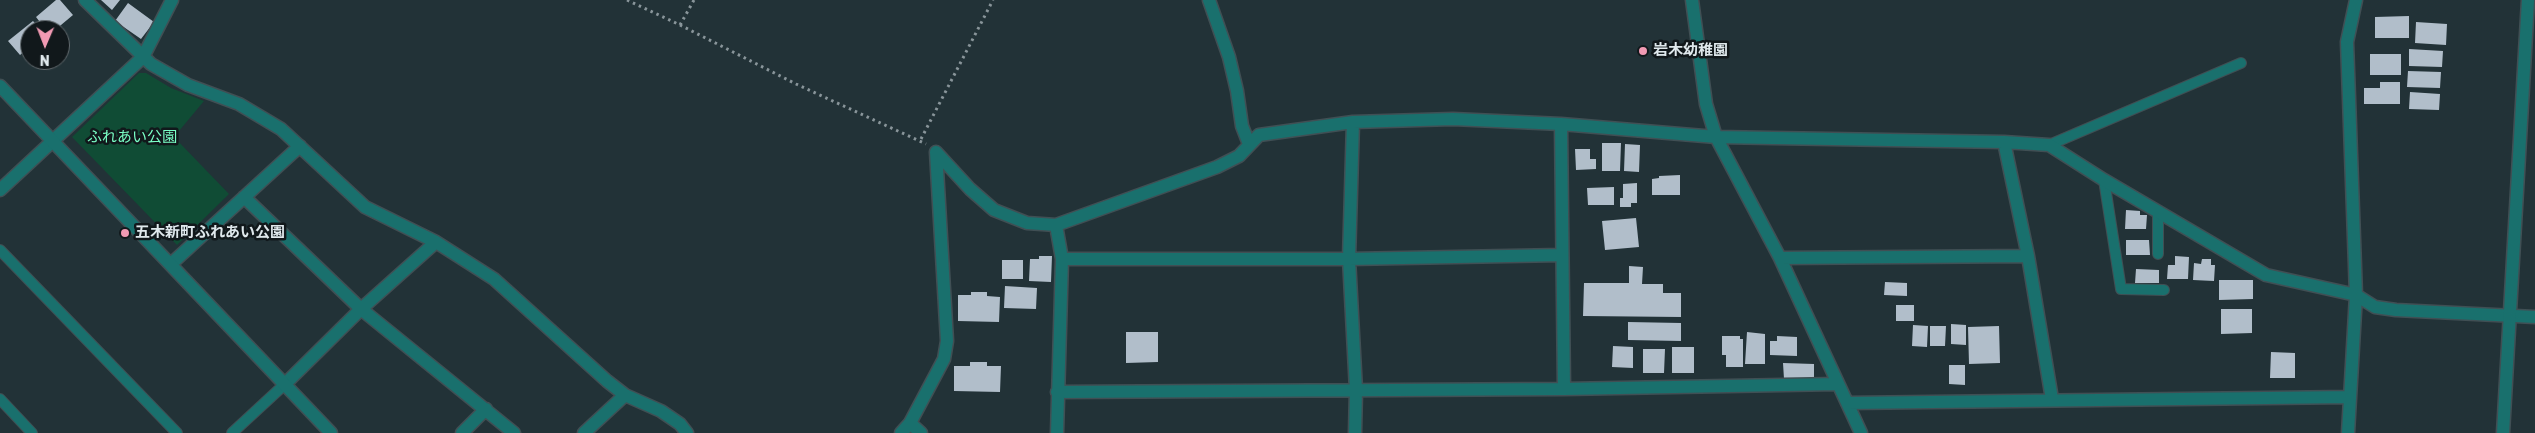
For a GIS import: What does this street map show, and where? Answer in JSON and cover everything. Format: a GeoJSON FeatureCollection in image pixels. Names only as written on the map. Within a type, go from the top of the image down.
{"type":"FeatureCollection","features":[{"type":"Feature","properties":{"kind":"street"},"geometry":{"type":"LineString","coordinates":[[84,0],[143,57],[188,85],[239,104],[281,129],[365,207],[436,242],[494,280],[606,381],[625,395],[661,411],[680,424],[687,433]]}},
{"type":"Feature","properties":{"kind":"street"},"geometry":{"type":"LineString","coordinates":[[0,190],[143,57],[172,0]]}},
{"type":"Feature","properties":{"kind":"street"},"geometry":{"type":"LineString","coordinates":[[1209,0],[1229,57],[1237,91],[1242,126],[1249,144]]}},
{"type":"Feature","properties":{"kind":"street"},"geometry":{"type":"LineString","coordinates":[[1692,0],[1706,104],[1716,137],[1780,258],[1861,433]]}},
{"type":"Feature","properties":{"kind":"street"},"geometry":{"type":"LineString","coordinates":[[2348,433],[2356,295],[2347,42],[2356,0]]}},
{"type":"Feature","properties":{"kind":"street"},"geometry":{"type":"LineString","coordinates":[[2503,433],[2528,0]]}},
{"type":"Feature","properties":{"kind":"street"},"geometry":{"type":"LineString","coordinates":[[0,86],[331,433]]}},
{"type":"Feature","properties":{"kind":"street"},"geometry":{"type":"LineString","coordinates":[[936,152],[970,189],[994,210],[1027,224],[1056,225],[1217,167],[1239,156],[1259,135],[1353,122],[1453,119],[1561,124],[1716,137],[2004,142],[2049,145],[2104,180],[2266,275],[2356,295],[2375,307],[2396,310],[2535,317]]}},
{"type":"Feature","properties":{"kind":"street"},"geometry":{"type":"LineString","coordinates":[[1353,122],[1349,259],[1356,390],[1355,433]]}},
{"type":"Feature","properties":{"kind":"street"},"geometry":{"type":"LineString","coordinates":[[1561,124],[1564,389]]}},
{"type":"Feature","properties":{"kind":"street"},"geometry":{"type":"LineString","coordinates":[[2004,142],[2028,256],[2052,399]]}},
{"type":"Feature","properties":{"kind":"street"},"geometry":{"type":"LineString","coordinates":[[171,264],[300,146]]}},
{"type":"Feature","properties":{"kind":"street"},"geometry":{"type":"LineString","coordinates":[[901,433],[910,423],[944,359],[947,341],[936,152]]}},
{"type":"Feature","properties":{"kind":"street"},"geometry":{"type":"LineString","coordinates":[[244,197],[361,309],[514,433]]}},
{"type":"Feature","properties":{"kind":"street"},"geometry":{"type":"LineString","coordinates":[[1056,225],[1062,259],[1057,433]]}},
{"type":"Feature","properties":{"kind":"street"},"geometry":{"type":"LineString","coordinates":[[285,384],[361,309],[436,242]]}},
{"type":"Feature","properties":{"kind":"street"},"geometry":{"type":"LineString","coordinates":[[1062,259],[1349,259],[1562,254]]}},
{"type":"Feature","properties":{"kind":"street"},"geometry":{"type":"LineString","coordinates":[[1780,258],[2028,256]]}},
{"type":"Feature","properties":{"kind":"street"},"geometry":{"type":"LineString","coordinates":[[1057,392],[1564,389],[1838,384]]}},
{"type":"Feature","properties":{"kind":"street"},"geometry":{"type":"LineString","coordinates":[[584,433],[625,395]]}},
{"type":"Feature","properties":{"kind":"street"},"geometry":{"type":"LineString","coordinates":[[1847,403],[2052,399],[2350,397]]}},
{"type":"Feature","properties":{"kind":"street"},"geometry":{"type":"LineString","coordinates":[[462,433],[486,409]]}},
{"type":"Feature","properties":{"kind":"street"},"geometry":{"type":"LineString","coordinates":[[910,423],[921,433]]}},
{"type":"Feature","properties":{"kind":"lane"},"geometry":{"type":"LineString","coordinates":[[2049,145],[2241,63]]}},
{"type":"Feature","properties":{"kind":"lane"},"geometry":{"type":"LineString","coordinates":[[2104,180],[2121,289],[2164,290]]}},
{"type":"Feature","properties":{"kind":"lane"},"geometry":{"type":"LineString","coordinates":[[2158,211],[2158,254]]}},
{"type":"Feature","properties":{"kind":"lane"},"geometry":{"type":"LineString","coordinates":[[0,250],[177,433]]}},
{"type":"Feature","properties":{"kind":"lane"},"geometry":{"type":"LineString","coordinates":[[232,433],[285,384]]}},
{"type":"Feature","properties":{"kind":"lane"},"geometry":{"type":"LineString","coordinates":[[0,399],[32,433]]}},
{"type":"Feature","properties":{"kind":"path"},"geometry":{"type":"LineString","coordinates":[[627,0],[680,24],[796,84],[920,139],[936,152]]}},
{"type":"Feature","properties":{"kind":"path"},"geometry":{"type":"LineString","coordinates":[[680,24],[694,0]]}},
{"type":"Feature","properties":{"kind":"path"},"geometry":{"type":"LineString","coordinates":[[920,139],[993,0]]}},
{"type":"Feature","properties":{"kind":"green space","name":"ふれあい公園"},"geometry":{"type":"Polygon","coordinates":[[[139,73],[146,73],[171,88],[204,101],[174,137],[229,194],[177,245],[72,137],[139,73]]]}},
{"type":"Feature","properties":{"kind":"building"},"geometry":{"type":"Polygon","coordinates":[[[56,0],[60,0],[73,15],[67,20],[38,20],[36,17],[56,0]]]}},
{"type":"Feature","properties":{"kind":"building"},"geometry":{"type":"Polygon","coordinates":[[[101,0],[120,0],[112,10],[101,0]]]}},
{"type":"Feature","properties":{"kind":"building"},"geometry":{"type":"Polygon","coordinates":[[[128,3],[154,22],[141,39],[115,21],[128,3]]]}},
{"type":"Feature","properties":{"kind":"building"},"geometry":{"type":"Polygon","coordinates":[[[2409,16],[2409,38],[2375,38],[2375,17],[2409,16]]]}},
{"type":"Feature","properties":{"kind":"building"},"geometry":{"type":"Polygon","coordinates":[[[2416,22],[2447,24],[2446,45],[2415,43],[2416,22]]]}},
{"type":"Feature","properties":{"kind":"building"},"geometry":{"type":"Polygon","coordinates":[[[20,31],[20,55],[8,41],[20,31]]]}},
{"type":"Feature","properties":{"kind":"building"},"geometry":{"type":"Polygon","coordinates":[[[2409,49],[2443,51],[2442,67],[2409,66],[2409,49]]]}},
{"type":"Feature","properties":{"kind":"building"},"geometry":{"type":"Polygon","coordinates":[[[2370,54],[2401,54],[2401,75],[2370,75],[2370,54]]]}},
{"type":"Feature","properties":{"kind":"building"},"geometry":{"type":"Polygon","coordinates":[[[2408,71],[2441,72],[2440,88],[2407,87],[2408,71]]]}},
{"type":"Feature","properties":{"kind":"building"},"geometry":{"type":"Polygon","coordinates":[[[2380,82],[2400,82],[2400,104],[2364,104],[2364,88],[2380,88],[2380,82]]]}},
{"type":"Feature","properties":{"kind":"building"},"geometry":{"type":"Polygon","coordinates":[[[2410,92],[2440,94],[2439,110],[2409,109],[2410,92]]]}},
{"type":"Feature","properties":{"kind":"building"},"geometry":{"type":"Polygon","coordinates":[[[1602,143],[1621,143],[1620,171],[1602,171],[1602,143]]]}},
{"type":"Feature","properties":{"kind":"building"},"geometry":{"type":"Polygon","coordinates":[[[1625,144],[1640,145],[1639,172],[1624,171],[1625,144]]]}},
{"type":"Feature","properties":{"kind":"building"},"geometry":{"type":"Polygon","coordinates":[[[1575,149],[1590,149],[1590,159],[1596,159],[1596,169],[1576,170],[1575,149]]]}},
{"type":"Feature","properties":{"kind":"building"},"geometry":{"type":"Polygon","coordinates":[[[1680,175],[1680,195],[1652,195],[1652,179],[1659,178],[1659,176],[1680,175]]]}},
{"type":"Feature","properties":{"kind":"building"},"geometry":{"type":"Polygon","coordinates":[[[1637,183],[1637,203],[1631,203],[1631,207],[1620,207],[1620,198],[1623,198],[1623,184],[1637,183]]]}},
{"type":"Feature","properties":{"kind":"building"},"geometry":{"type":"Polygon","coordinates":[[[1614,187],[1614,205],[1588,205],[1587,188],[1614,187]]]}},
{"type":"Feature","properties":{"kind":"building"},"geometry":{"type":"Polygon","coordinates":[[[2126,210],[2140,211],[2140,215],[2147,215],[2146,229],[2125,229],[2126,210]]]}},
{"type":"Feature","properties":{"kind":"building"},"geometry":{"type":"Polygon","coordinates":[[[1636,218],[1639,247],[1605,250],[1602,221],[1636,218]]]}},
{"type":"Feature","properties":{"kind":"building"},"geometry":{"type":"Polygon","coordinates":[[[2126,240],[2149,240],[2150,255],[2126,255],[2126,240]]]}},
{"type":"Feature","properties":{"kind":"building"},"geometry":{"type":"Polygon","coordinates":[[[1039,256],[1052,256],[1051,282],[1029,281],[1030,259],[1039,259],[1039,256]]]}},
{"type":"Feature","properties":{"kind":"building"},"geometry":{"type":"Polygon","coordinates":[[[2175,256],[2189,257],[2188,279],[2167,279],[2168,265],[2175,265],[2175,256]]]}},
{"type":"Feature","properties":{"kind":"building"},"geometry":{"type":"Polygon","coordinates":[[[2202,259],[2211,259],[2211,265],[2215,265],[2214,281],[2193,280],[2194,263],[2201,264],[2202,259]]]}},
{"type":"Feature","properties":{"kind":"building"},"geometry":{"type":"Polygon","coordinates":[[[1002,260],[1023,260],[1023,279],[1002,279],[1002,260]]]}},
{"type":"Feature","properties":{"kind":"building"},"geometry":{"type":"Polygon","coordinates":[[[1629,266],[1643,267],[1642,284],[1663,284],[1663,293],[1681,293],[1681,317],[1583,316],[1584,283],[1629,283],[1629,266]]]}},
{"type":"Feature","properties":{"kind":"building"},"geometry":{"type":"Polygon","coordinates":[[[2136,269],[2159,270],[2159,283],[2135,283],[2136,269]]]}},
{"type":"Feature","properties":{"kind":"building"},"geometry":{"type":"Polygon","coordinates":[[[2219,280],[2253,280],[2253,299],[2219,300],[2219,280]]]}},
{"type":"Feature","properties":{"kind":"building"},"geometry":{"type":"Polygon","coordinates":[[[1885,282],[1907,283],[1907,296],[1884,295],[1885,282]]]}},
{"type":"Feature","properties":{"kind":"building"},"geometry":{"type":"Polygon","coordinates":[[[1005,286],[1037,288],[1036,309],[1004,308],[1005,286]]]}},
{"type":"Feature","properties":{"kind":"building"},"geometry":{"type":"Polygon","coordinates":[[[971,292],[987,292],[987,296],[1000,297],[999,322],[958,321],[958,295],[971,295],[971,292]]]}},
{"type":"Feature","properties":{"kind":"building"},"geometry":{"type":"Polygon","coordinates":[[[1896,305],[1914,305],[1914,321],[1896,321],[1896,305]]]}},
{"type":"Feature","properties":{"kind":"building"},"geometry":{"type":"Polygon","coordinates":[[[2221,309],[2252,309],[2252,333],[2221,334],[2221,309]]]}},
{"type":"Feature","properties":{"kind":"building"},"geometry":{"type":"Polygon","coordinates":[[[1628,322],[1681,323],[1681,341],[1628,340],[1628,322]]]}},
{"type":"Feature","properties":{"kind":"building"},"geometry":{"type":"Polygon","coordinates":[[[1951,324],[1966,325],[1966,345],[1951,344],[1951,324]]]}},
{"type":"Feature","properties":{"kind":"building"},"geometry":{"type":"Polygon","coordinates":[[[1913,325],[1928,326],[1927,347],[1912,346],[1913,325]]]}},
{"type":"Feature","properties":{"kind":"building"},"geometry":{"type":"Polygon","coordinates":[[[1930,326],[1946,326],[1945,346],[1930,346],[1930,326]]]}},
{"type":"Feature","properties":{"kind":"building"},"geometry":{"type":"Polygon","coordinates":[[[1999,326],[2000,363],[1969,364],[1968,327],[1999,326]]]}},
{"type":"Feature","properties":{"kind":"building"},"geometry":{"type":"Polygon","coordinates":[[[1126,332],[1158,332],[1158,362],[1126,363],[1126,332]]]}},
{"type":"Feature","properties":{"kind":"building"},"geometry":{"type":"Polygon","coordinates":[[[1747,332],[1765,334],[1765,364],[1745,364],[1747,332]]]}},
{"type":"Feature","properties":{"kind":"building"},"geometry":{"type":"Polygon","coordinates":[[[1722,336],[1740,336],[1740,339],[1743,339],[1743,367],[1726,367],[1726,355],[1722,355],[1722,336]]]}},
{"type":"Feature","properties":{"kind":"building"},"geometry":{"type":"Polygon","coordinates":[[[1777,336],[1797,337],[1797,356],[1770,355],[1770,341],[1777,341],[1777,336]]]}},
{"type":"Feature","properties":{"kind":"building"},"geometry":{"type":"Polygon","coordinates":[[[1613,346],[1633,347],[1633,368],[1612,367],[1613,346]]]}},
{"type":"Feature","properties":{"kind":"building"},"geometry":{"type":"Polygon","coordinates":[[[1672,347],[1694,347],[1694,373],[1672,373],[1672,347]]]}},
{"type":"Feature","properties":{"kind":"building"},"geometry":{"type":"Polygon","coordinates":[[[1643,349],[1665,349],[1664,373],[1643,373],[1643,349]]]}},
{"type":"Feature","properties":{"kind":"building"},"geometry":{"type":"Polygon","coordinates":[[[2271,352],[2295,353],[2295,378],[2270,378],[2271,352]]]}},
{"type":"Feature","properties":{"kind":"building"},"geometry":{"type":"Polygon","coordinates":[[[970,362],[987,362],[987,366],[1001,366],[1000,392],[954,391],[954,366],[970,366],[970,362]]]}},
{"type":"Feature","properties":{"kind":"building"},"geometry":{"type":"Polygon","coordinates":[[[1783,363],[1814,364],[1814,380],[1784,379],[1783,363]]]}},
{"type":"Feature","properties":{"kind":"building"},"geometry":{"type":"Polygon","coordinates":[[[1949,365],[1965,365],[1965,385],[1949,384],[1949,365]]]}},
{"type":"Feature","properties":{"kind":"place","name":"岩木幼稚園"},"geometry":{"type":"Point","coordinates":[1643,51]}},
{"type":"Feature","properties":{"kind":"place","name":"五木新町ふれあい公園"},"geometry":{"type":"Point","coordinates":[125,233]}}]}
